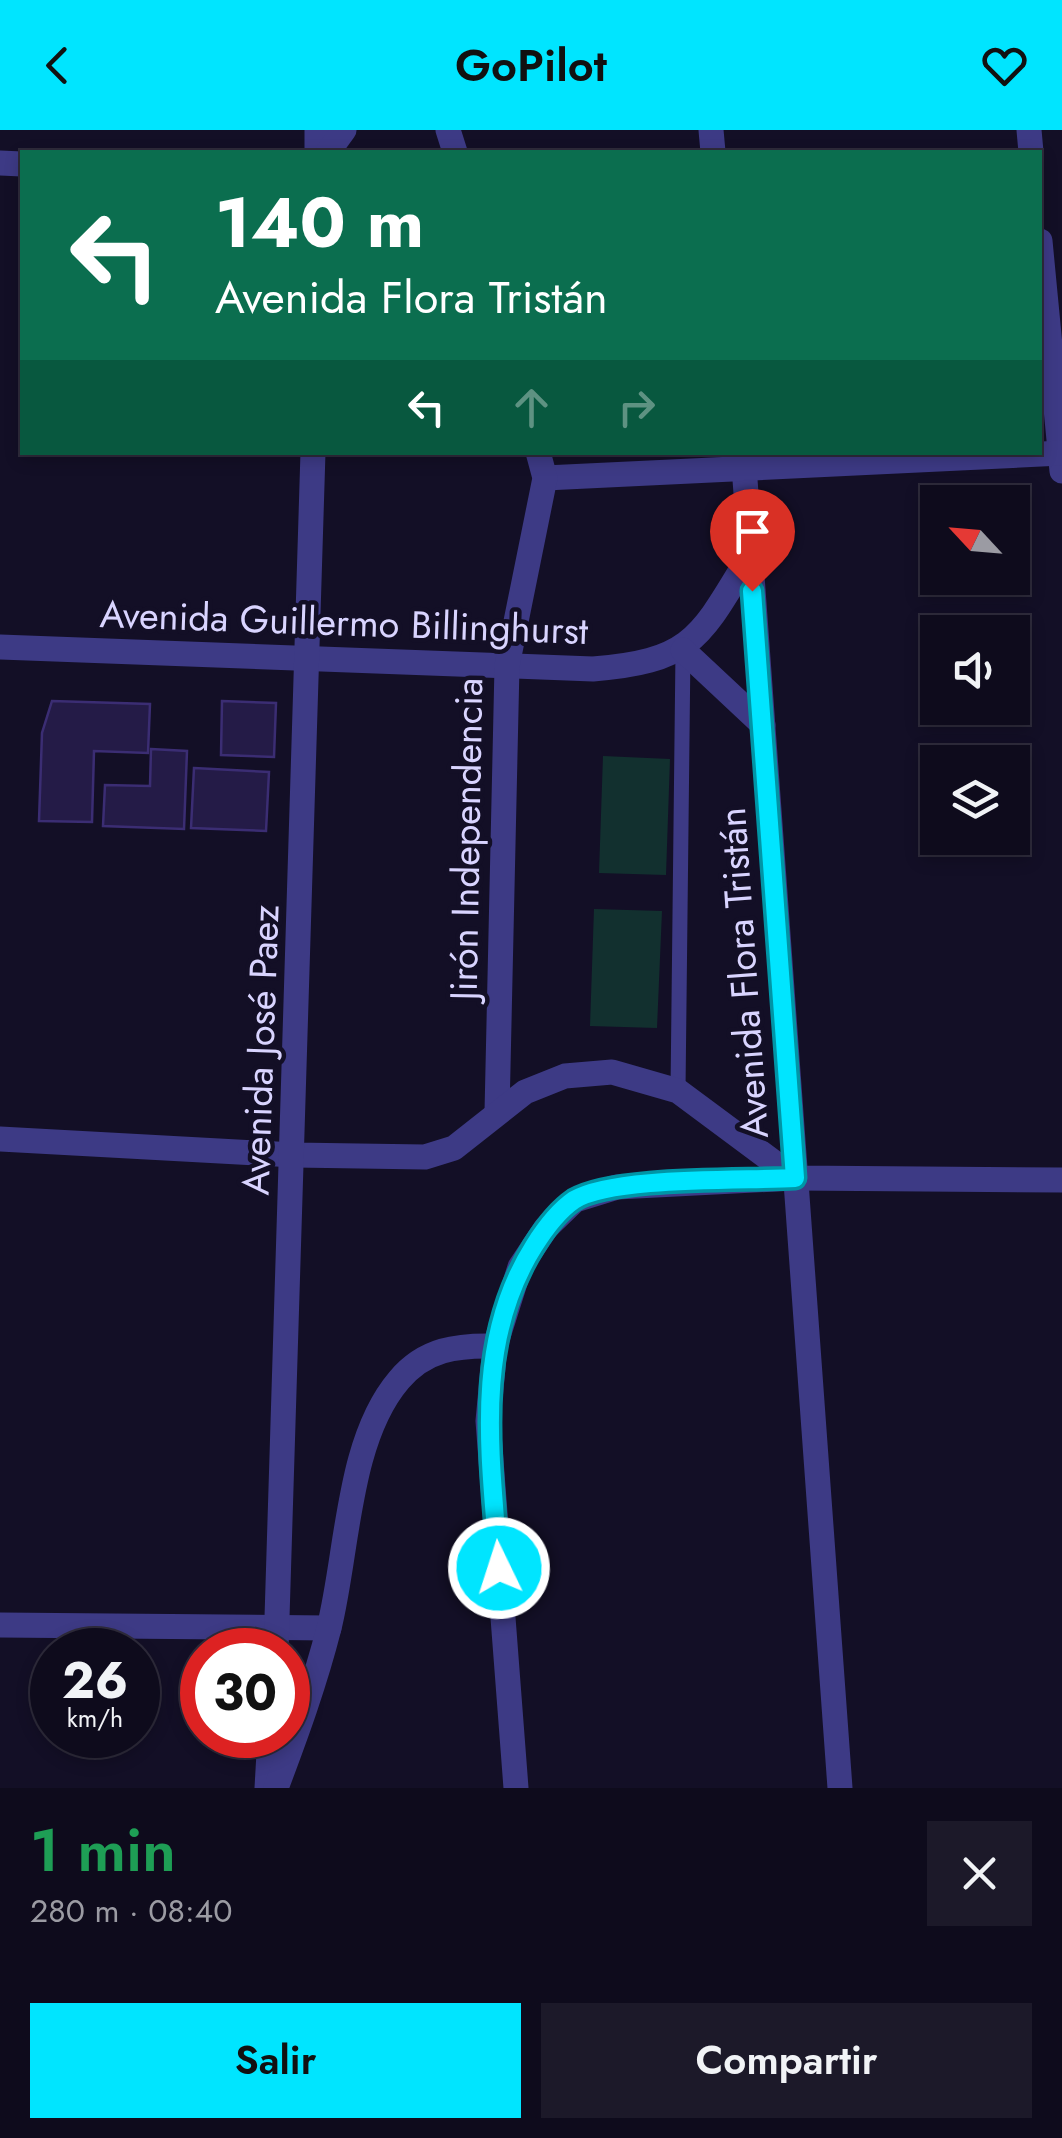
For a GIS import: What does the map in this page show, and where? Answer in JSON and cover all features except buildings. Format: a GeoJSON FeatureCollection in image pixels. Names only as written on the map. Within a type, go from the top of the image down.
{"type":"FeatureCollection","features":[{"type":"Feature","properties":{"kind":"street"},"geometry":{"type":"LineString","coordinates":[[541,465],[1062,459],[1042,261]]}},
{"type":"Feature","properties":{"kind":"street","name":"Avenida José Paez"},"geometry":{"type":"LineString","coordinates":[[276,1628],[310,659],[313,455]]}},
{"type":"Feature","properties":{"kind":"street","name":"Avenida Flora Tristán"},"geometry":{"type":"LineString","coordinates":[[744,460],[840,1788]]}},
{"type":"Feature","properties":{"kind":"street","name":"Jirón Independencia"},"geometry":{"type":"LineString","coordinates":[[497,1112],[507,666],[541,465]]}},
{"type":"Feature","properties":{"kind":"street"},"geometry":{"type":"LineString","coordinates":[[749,557],[710,622],[684,650],[763,725]]}},
{"type":"Feature","properties":{"kind":"street","name":"Avenida Guillermo Billinghurst"},"geometry":{"type":"LineString","coordinates":[[0,648],[507,666],[639,665],[684,650]]}},
{"type":"Feature","properties":{"kind":"street"},"geometry":{"type":"LineString","coordinates":[[0,1138],[294,1156],[425,1157],[454,1148],[525,1092],[566,1076],[612,1072],[678,1091],[795,1178]]}},
{"type":"Feature","properties":{"kind":"street"},"geometry":{"type":"LineString","coordinates":[[516,1788],[488,1421],[495,1346],[520,1268],[546,1228],[576,1200],[616,1187],[795,1178],[1062,1180]]}},
{"type":"Feature","properties":{"kind":"street"},"geometry":{"type":"LineString","coordinates":[[276,1788],[312,1692],[329,1628],[367,1436],[398,1380],[426,1357],[453,1345],[495,1346]]}},
{"type":"Feature","properties":{"kind":"street"},"geometry":{"type":"LineString","coordinates":[[0,1625],[180,1635]]}},
{"type":"Feature","properties":{"kind":"street"},"geometry":{"type":"LineString","coordinates":[[310,1632],[329,1628]]}},
{"type":"Feature","properties":{"kind":"street"},"geometry":{"type":"LineString","coordinates":[[267,1788],[269,1758]]}},
{"type":"Feature","properties":{"kind":"lane"},"geometry":{"type":"LineString","coordinates":[[678,1091],[684,650]]}},
{"type":"Feature","properties":{"kind":"green space"},"geometry":{"type":"Polygon","coordinates":[[[603,756],[670,759],[666,875],[599,873],[603,756]]]}},
{"type":"Feature","properties":{"kind":"green space"},"geometry":{"type":"Polygon","coordinates":[[[594,909],[662,911],[657,1028],[590,1026],[594,909]]]}},
{"type":"Feature","properties":{"kind":"route"},"geometry":{"type":"LineString","coordinates":[[499,1568],[489,1385],[503,1313],[520,1268],[546,1228],[576,1200],[616,1187],[795,1178],[752,591]]}}]}
